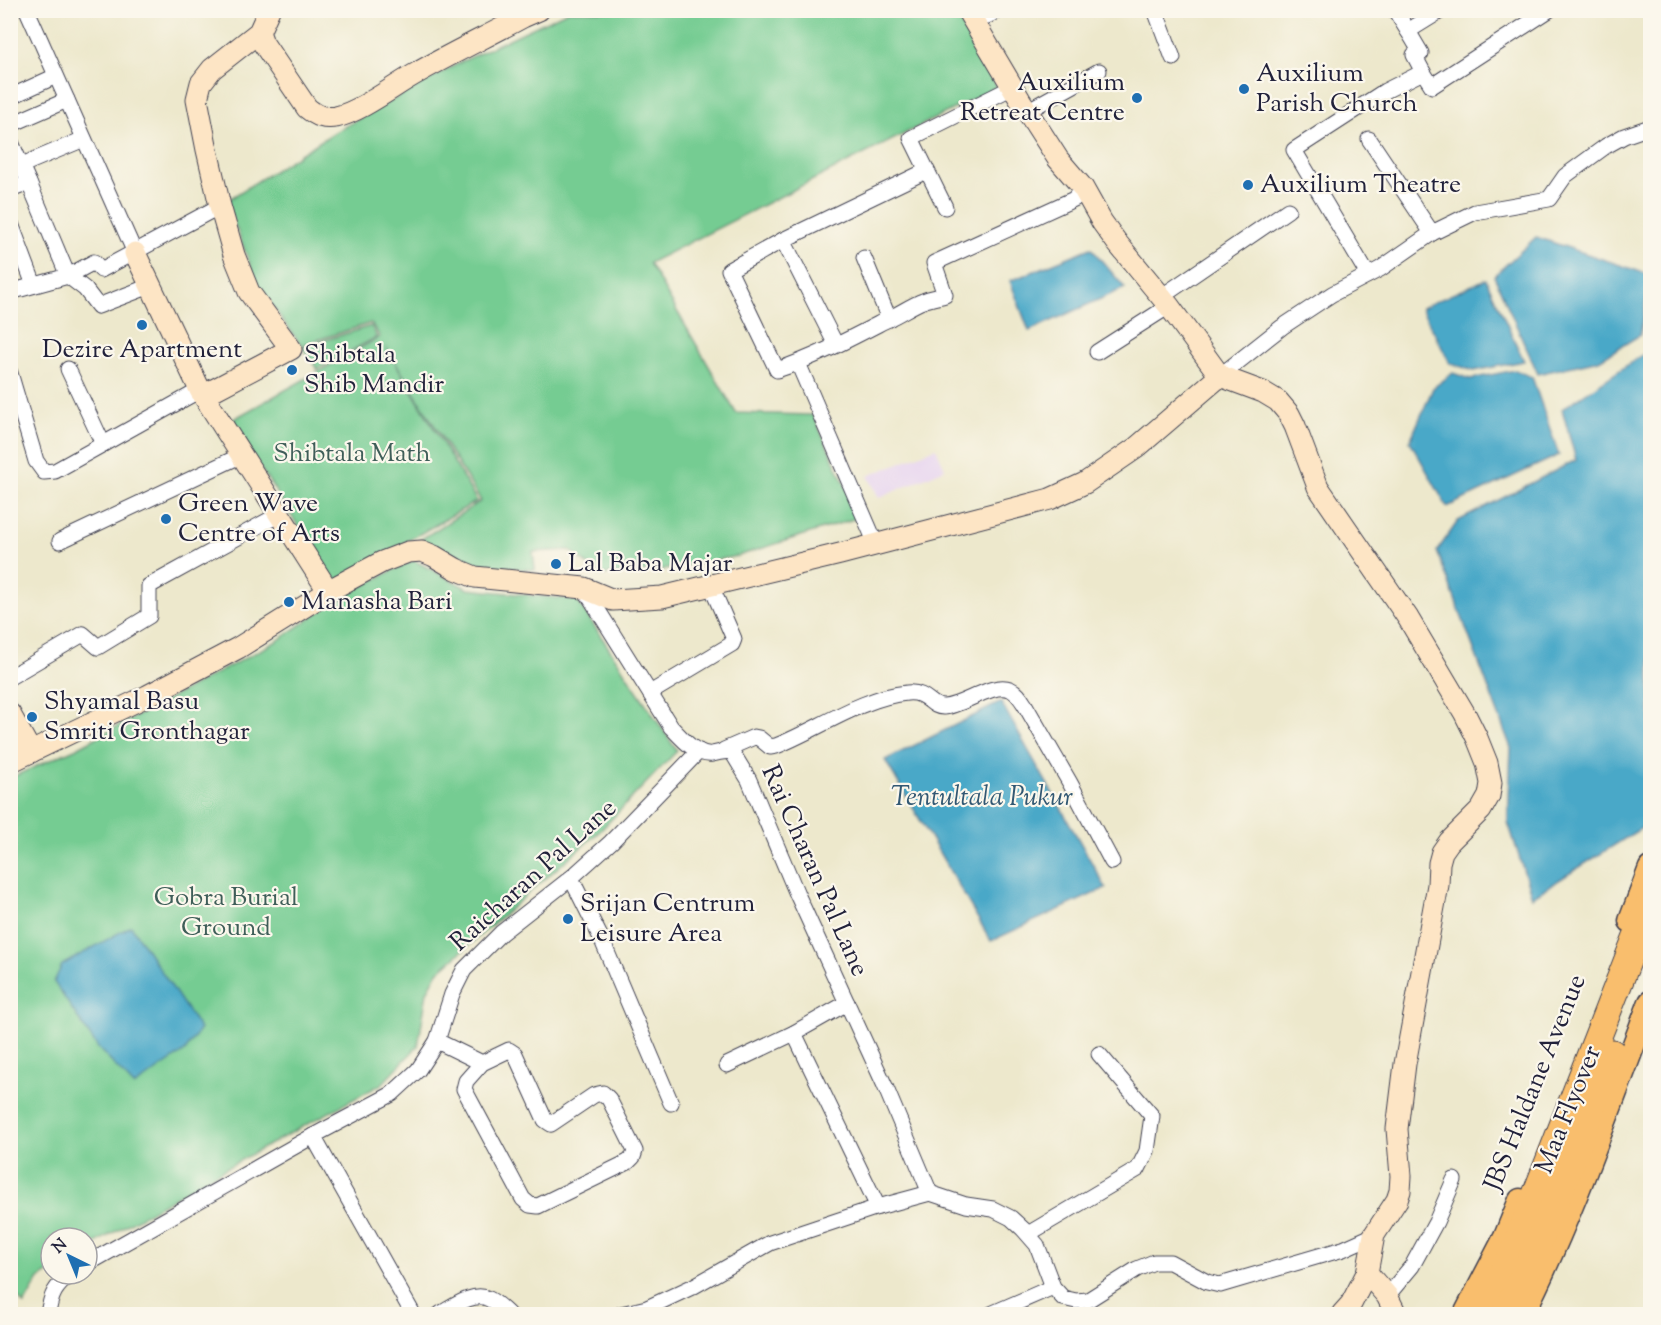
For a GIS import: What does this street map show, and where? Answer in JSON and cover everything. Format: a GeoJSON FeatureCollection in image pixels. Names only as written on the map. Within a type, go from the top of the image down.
{"type":"FeatureCollection","features":[{"type":"Feature","properties":{"kind":"highway","name":"Maa Flyover"},"geometry":{"type":"LineString","coordinates":[[1481,1314],[1517,1242],[1650,903]]}},
{"type":"Feature","properties":{"kind":"highway","name":"Maa Flyover"},"geometry":{"type":"LineString","coordinates":[[1505,1314],[1521,1283],[1564,1178],[1650,954]]}},
{"type":"Feature","properties":{"kind":"main road","name":"JBS Haldane Avenue"},"geometry":{"type":"LineString","coordinates":[[1465,1314],[1505,1237],[1572,1073],[1650,868]]}},
{"type":"Feature","properties":{"kind":"main road"},"geometry":{"type":"LineString","coordinates":[[1523,1314],[1565,1222],[1650,1002]]}},
{"type":"Feature","properties":{"kind":"street"},"geometry":{"type":"LineString","coordinates":[[27,10],[150,286],[202,392],[328,592]]}},
{"type":"Feature","properties":{"kind":"street"},"geometry":{"type":"LineString","coordinates":[[10,373],[36,461],[44,472],[55,471],[202,392],[291,349],[249,292],[234,255],[220,207],[197,99],[201,83],[212,69],[259,32],[269,10]]}},
{"type":"Feature","properties":{"kind":"street"},"geometry":{"type":"LineString","coordinates":[[259,32],[263,43],[307,108],[316,115],[326,118],[355,110],[426,68],[539,10]]}},
{"type":"Feature","properties":{"kind":"street"},"geometry":{"type":"LineString","coordinates":[[1000,10],[970,16],[1058,159],[1083,188],[1112,237],[1165,302],[1220,376],[1263,392],[1278,401],[1288,414],[1295,426],[1318,486],[1408,618],[1465,714],[1487,763],[1491,783],[1489,796],[1481,810],[1449,842],[1442,852],[1439,863],[1438,885],[1405,1064],[1397,1129],[1400,1191],[1397,1200],[1374,1235],[1367,1273],[1351,1304],[1342,1314]]}},
{"type":"Feature","properties":{"kind":"street"},"geometry":{"type":"LineString","coordinates":[[1155,10],[1173,58]]}},
{"type":"Feature","properties":{"kind":"street"},"geometry":{"type":"LineString","coordinates":[[1395,10],[1421,53],[1414,55],[1432,86],[1549,10]]}},
{"type":"Feature","properties":{"kind":"street"},"geometry":{"type":"LineString","coordinates":[[1408,32],[1442,10]]}},
{"type":"Feature","properties":{"kind":"street"},"geometry":{"type":"LineString","coordinates":[[1027,111],[1099,71]]}},
{"type":"Feature","properties":{"kind":"street"},"geometry":{"type":"LineString","coordinates":[[1368,275],[1294,150],[1385,91],[1423,72]]}},
{"type":"Feature","properties":{"kind":"street"},"geometry":{"type":"LineString","coordinates":[[10,97],[56,76]]}},
{"type":"Feature","properties":{"kind":"street"},"geometry":{"type":"LineString","coordinates":[[945,207],[910,138],[1012,87]]}},
{"type":"Feature","properties":{"kind":"street"},"geometry":{"type":"LineString","coordinates":[[10,125],[67,100]]}},
{"type":"Feature","properties":{"kind":"street"},"geometry":{"type":"LineString","coordinates":[[10,762],[147,696],[238,648],[381,562],[408,552],[422,551],[475,577],[584,588],[613,600],[662,597],[1050,499],[1085,483],[1136,448],[1220,376],[1282,327],[1332,294],[1380,269],[1432,233],[1475,212],[1549,199],[1565,176],[1606,146],[1624,136],[1650,127]]}},
{"type":"Feature","properties":{"kind":"street"},"geometry":{"type":"LineString","coordinates":[[22,165],[84,139]]}},
{"type":"Feature","properties":{"kind":"street"},"geometry":{"type":"LineString","coordinates":[[1369,139],[1432,233]]}},
{"type":"Feature","properties":{"kind":"street"},"geometry":{"type":"LineString","coordinates":[[10,140],[68,276],[85,289],[98,306],[150,286]]}},
{"type":"Feature","properties":{"kind":"street"},"geometry":{"type":"LineString","coordinates":[[926,171],[783,240],[729,270],[777,370],[836,345],[922,301],[945,295],[934,263],[1074,199],[1083,188]]}},
{"type":"Feature","properties":{"kind":"street"},"geometry":{"type":"LineString","coordinates":[[10,189],[29,183]]}},
{"type":"Feature","properties":{"kind":"street"},"geometry":{"type":"LineString","coordinates":[[10,292],[68,276],[94,262],[101,270],[220,207]]}},
{"type":"Feature","properties":{"kind":"street"},"geometry":{"type":"LineString","coordinates":[[1097,352],[1288,210]]}},
{"type":"Feature","properties":{"kind":"street"},"geometry":{"type":"LineString","coordinates":[[10,221],[34,285]]}},
{"type":"Feature","properties":{"kind":"street"},"geometry":{"type":"LineString","coordinates":[[783,240],[836,345]]}},
{"type":"Feature","properties":{"kind":"street"},"geometry":{"type":"LineString","coordinates":[[864,258],[889,319]]}},
{"type":"Feature","properties":{"kind":"street"},"geometry":{"type":"LineString","coordinates":[[798,363],[876,544]]}},
{"type":"Feature","properties":{"kind":"street"},"geometry":{"type":"LineString","coordinates":[[68,369],[103,444]]}},
{"type":"Feature","properties":{"kind":"street"},"geometry":{"type":"LineString","coordinates":[[60,541],[242,455]]}},
{"type":"Feature","properties":{"kind":"street"},"geometry":{"type":"LineString","coordinates":[[10,677],[83,634],[98,648],[149,615],[149,586],[280,514]]}},
{"type":"Feature","properties":{"kind":"street"},"geometry":{"type":"LineString","coordinates":[[650,693],[732,644],[734,639],[711,586]]}},
{"type":"Feature","properties":{"kind":"street"},"geometry":{"type":"LineString","coordinates":[[584,588],[671,727],[699,751]]}},
{"type":"Feature","properties":{"kind":"street"},"geometry":{"type":"LineString","coordinates":[[724,750],[754,737],[759,738],[770,747],[776,746],[849,711],[903,694],[918,693],[936,705],[946,707],[998,688],[1009,689],[1018,695],[1025,705],[1112,862]]}},
{"type":"Feature","properties":{"kind":"street"},"geometry":{"type":"LineString","coordinates":[[10,714],[31,752]]}},
{"type":"Feature","properties":{"kind":"street","name":"Rai Charan Pal Lane"},"geometry":{"type":"LineString","coordinates":[[699,751],[710,754],[724,750],[732,752],[749,780],[930,1193]]}},
{"type":"Feature","properties":{"kind":"street","name":"Raicharan Pal Lane"},"geometry":{"type":"LineString","coordinates":[[99,1257],[392,1094],[418,1070],[437,1041],[452,994],[464,970],[501,933],[571,878],[611,842],[699,751]]}},
{"type":"Feature","properties":{"kind":"street"},"geometry":{"type":"LineString","coordinates":[[571,878],[601,938],[671,1103]]}},
{"type":"Feature","properties":{"kind":"street"},"geometry":{"type":"LineString","coordinates":[[727,1065],[794,1033],[847,1003]]}},
{"type":"Feature","properties":{"kind":"street"},"geometry":{"type":"LineString","coordinates":[[794,1033],[879,1207]]}},
{"type":"Feature","properties":{"kind":"street"},"geometry":{"type":"LineString","coordinates":[[437,1041],[482,1064]]}},
{"type":"Feature","properties":{"kind":"street"},"geometry":{"type":"LineString","coordinates":[[509,1050],[514,1054],[545,1120],[551,1124],[594,1095],[603,1094],[609,1099],[635,1151],[633,1157],[628,1162],[538,1206],[530,1205],[523,1199],[464,1089],[466,1081],[482,1064],[504,1051],[509,1050]]}},
{"type":"Feature","properties":{"kind":"street"},"geometry":{"type":"LineString","coordinates":[[1028,1234],[1138,1169],[1147,1151],[1152,1116],[1099,1053]]}},
{"type":"Feature","properties":{"kind":"street"},"geometry":{"type":"LineString","coordinates":[[313,1136],[413,1314]]}},
{"type":"Feature","properties":{"kind":"street"},"geometry":{"type":"LineString","coordinates":[[1367,1273],[1391,1305],[1436,1221],[1454,1180]]}},
{"type":"Feature","properties":{"kind":"street"},"geometry":{"type":"LineString","coordinates":[[621,1314],[648,1311],[770,1243],[879,1207],[930,1193],[966,1205],[993,1209],[1011,1218],[1037,1245],[1053,1287],[1063,1298],[1076,1301],[1088,1300],[1137,1269],[1154,1262],[1170,1262],[1207,1282],[1220,1285],[1343,1249],[1374,1235]]}},
{"type":"Feature","properties":{"kind":"street"},"geometry":{"type":"LineString","coordinates":[[49,1314],[51,1297],[58,1286]]}},
{"type":"Feature","properties":{"kind":"street"},"geometry":{"type":"LineString","coordinates":[[991,1314],[1053,1287]]}},
{"type":"Feature","properties":{"kind":"street"},"geometry":{"type":"LineString","coordinates":[[440,1314],[468,1299],[481,1296],[490,1299],[508,1314]]}},
{"type":"Feature","properties":{"kind":"shaded area"},"geometry":{"type":"Polygon","coordinates":[[[936,448],[945,469],[879,498],[868,476],[936,448]]]}},
{"type":"Feature","properties":{"kind":"green space","name":"Shibtala Math"},"geometry":{"type":"Polygon","coordinates":[[[568,11],[954,11],[997,87],[649,263],[736,413],[813,415],[860,517],[738,556],[662,570],[600,575],[570,550],[533,552],[535,570],[470,564],[420,540],[481,501],[386,347],[477,501],[335,583],[230,421],[380,337],[371,323],[301,345],[259,288],[226,201],[335,132],[461,62],[568,11]]]}},
{"type":"Feature","properties":{"kind":"green space"},"geometry":{"type":"Polygon","coordinates":[[[371,326],[377,337],[317,369],[302,347],[371,326]]]}},
{"type":"Feature","properties":{"kind":"green space","name":"Gobra Burial Ground"},"geometry":{"type":"Polygon","coordinates":[[[413,560],[468,589],[577,600],[677,751],[601,830],[438,972],[427,992],[418,1046],[382,1084],[215,1174],[99,1241],[99,1226],[39,1226],[39,1279],[24,1305],[10,1288],[10,778],[77,748],[277,641],[343,596],[413,560]]]}},
{"type":"Feature","properties":{"kind":"water"},"geometry":{"type":"Polygon","coordinates":[[[1536,237],[1650,275],[1640,335],[1599,360],[1538,374],[1494,276],[1536,237]]]}},
{"type":"Feature","properties":{"kind":"water"},"geometry":{"type":"Polygon","coordinates":[[[1091,248],[1125,288],[1029,331],[1010,281],[1091,248]]]}},
{"type":"Feature","properties":{"kind":"water"},"geometry":{"type":"Polygon","coordinates":[[[1486,279],[1524,361],[1474,371],[1450,363],[1421,308],[1486,279]]]}},
{"type":"Feature","properties":{"kind":"water"},"geometry":{"type":"Polygon","coordinates":[[[1650,350],[1650,816],[1648,824],[1532,897],[1508,822],[1511,748],[1437,551],[1458,521],[1576,460],[1562,409],[1650,350]]]}},
{"type":"Feature","properties":{"kind":"water"},"geometry":{"type":"Polygon","coordinates":[[[1515,370],[1532,377],[1559,455],[1447,507],[1410,441],[1433,388],[1453,373],[1470,379],[1515,370]]]}},
{"type":"Feature","properties":{"kind":"water","name":"Tentultala Pukur"},"geometry":{"type":"Polygon","coordinates":[[[1001,702],[1106,888],[991,941],[885,760],[1001,702]]]}},
{"type":"Feature","properties":{"kind":"water"},"geometry":{"type":"Polygon","coordinates":[[[131,926],[200,1029],[185,1051],[134,1086],[98,1048],[54,982],[62,965],[131,926]]]}},
{"type":"Feature","properties":{"kind":"place","name":"Auxilium Parish Church"},"geometry":{"type":"Point","coordinates":[1244,89]}},
{"type":"Feature","properties":{"kind":"place","name":"Auxilium Retreat Centre"},"geometry":{"type":"Point","coordinates":[1137,98]}},
{"type":"Feature","properties":{"kind":"place","name":"Auxilium Theatre"},"geometry":{"type":"Point","coordinates":[1248,185]}},
{"type":"Feature","properties":{"kind":"place","name":"Dezire Apartment"},"geometry":{"type":"Point","coordinates":[142,325]}},
{"type":"Feature","properties":{"kind":"place","name":"Shibtala Shib Mandir"},"geometry":{"type":"Point","coordinates":[292,370]}},
{"type":"Feature","properties":{"kind":"place","name":"Green Wave Centre of Arts"},"geometry":{"type":"Point","coordinates":[166,519]}},
{"type":"Feature","properties":{"kind":"place","name":"Lal Baba Majar"},"geometry":{"type":"Point","coordinates":[556,564]}},
{"type":"Feature","properties":{"kind":"place","name":"Manasha Bari"},"geometry":{"type":"Point","coordinates":[289,602]}},
{"type":"Feature","properties":{"kind":"place","name":"Shyamal Basu Smriti Gronthagar"},"geometry":{"type":"Point","coordinates":[32,717]}},
{"type":"Feature","properties":{"kind":"place","name":"Srijan Centrum Leisure Area"},"geometry":{"type":"Point","coordinates":[568,919]}}]}
